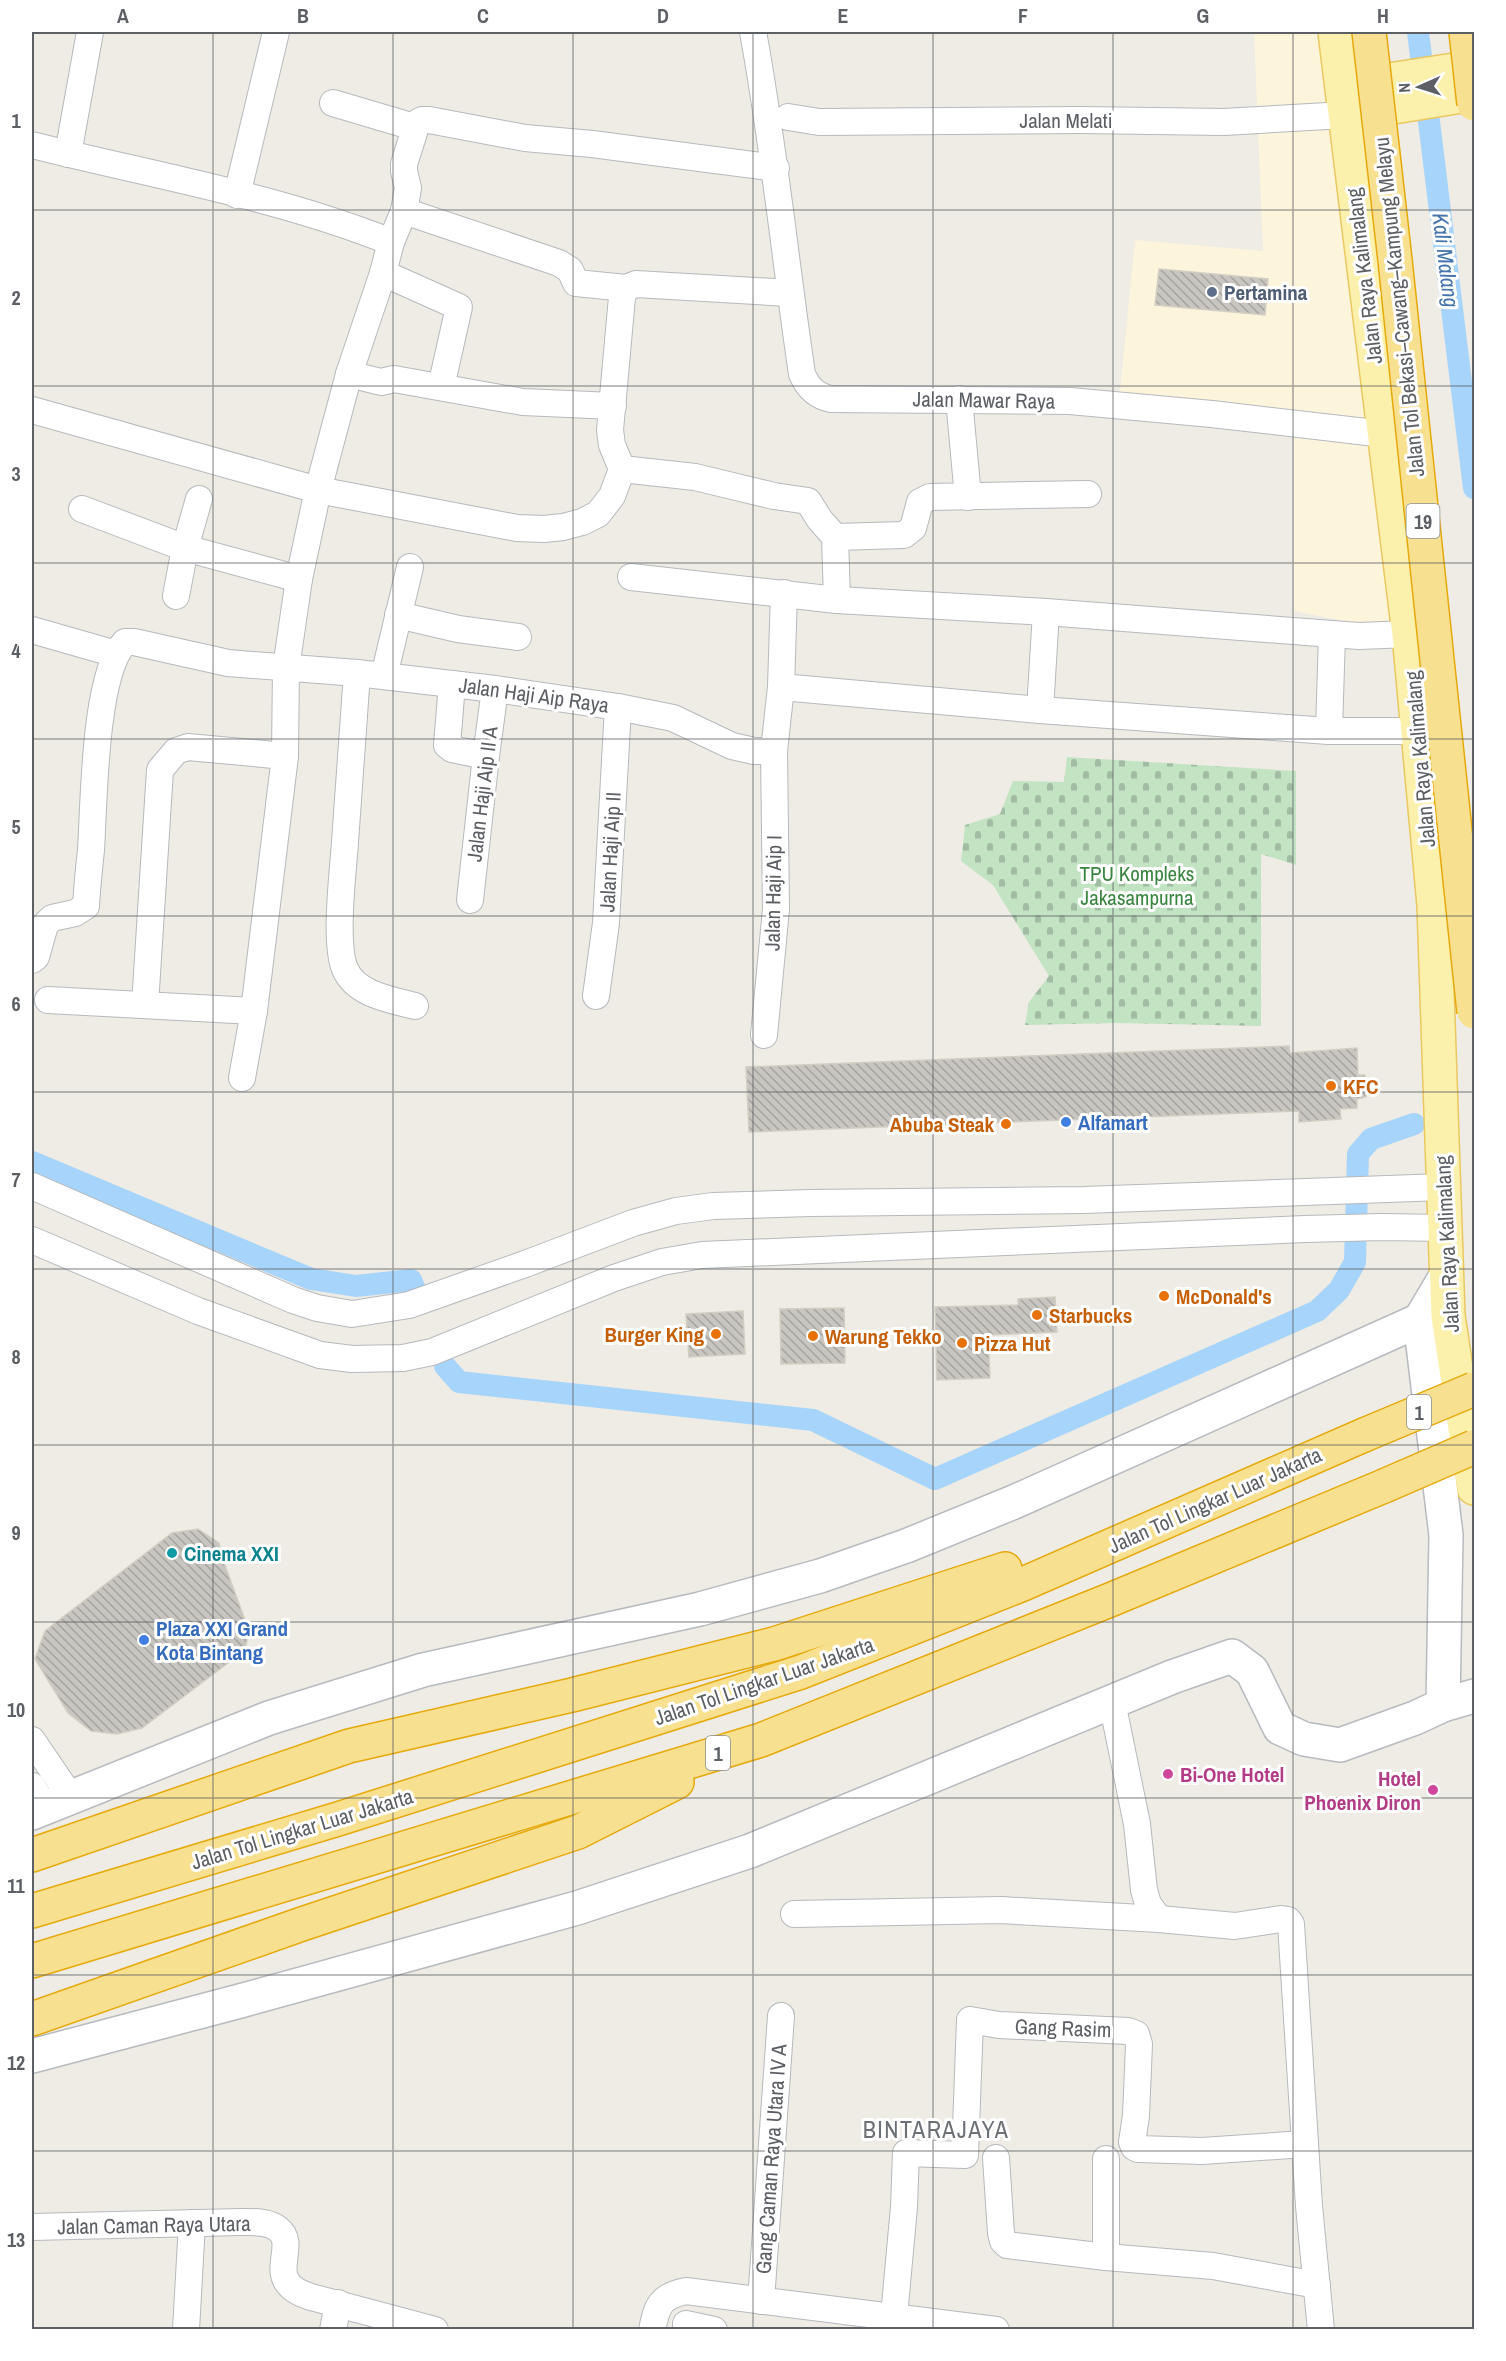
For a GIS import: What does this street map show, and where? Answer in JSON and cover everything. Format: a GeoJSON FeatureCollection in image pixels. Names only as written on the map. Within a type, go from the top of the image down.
{"type":"FeatureCollection","features":[{"type":"Feature","properties":{"kind":"highway","name":"Jalan Tol Bekasi–Cawang–Kampung Melayu"},"geometry":{"type":"LineString","coordinates":[[1369,32],[1474,1011]]}},
{"type":"Feature","properties":{"kind":"highway"},"geometry":{"type":"LineString","coordinates":[[1466,32],[1474,104]]}},
{"type":"Feature","properties":{"kind":"highway","name":"Jalan Tol Lingkar Luar Jakarta"},"geometry":{"type":"LineString","coordinates":[[32,1911],[349,1815],[801,1672],[1023,1584],[1474,1389]]}},
{"type":"Feature","properties":{"kind":"highway","name":"1"},"geometry":{"type":"LineString","coordinates":[[32,1962],[761,1740],[1110,1600],[1474,1447]]}},
{"type":"Feature","properties":{"kind":"highway"},"geometry":{"type":"LineString","coordinates":[[32,1855],[349,1746],[572,1695],[774,1644],[1198,1507]]}},
{"type":"Feature","properties":{"kind":"highway"},"geometry":{"type":"LineString","coordinates":[[32,2019],[313,1920],[578,1832],[761,1740]]}},
{"type":"Feature","properties":{"kind":"main road","name":"Jalan Raya Kalimalang"},"geometry":{"type":"LineString","coordinates":[[1335,32],[1351,99],[1384,434],[1409,634],[1434,905],[1448,1316],[1474,1488]]}},
{"type":"Feature","properties":{"kind":"main road"},"geometry":{"type":"LineString","coordinates":[[1351,99],[1474,68]]}},
{"type":"Feature","properties":{"kind":"main road"},"geometry":{"type":"LineString","coordinates":[[1351,99],[1474,94]]}},
{"type":"Feature","properties":{"kind":"street"},"geometry":{"type":"LineString","coordinates":[[68,154],[90,32]]}},
{"type":"Feature","properties":{"kind":"street"},"geometry":{"type":"LineString","coordinates":[[237,195],[276,32]]}},
{"type":"Feature","properties":{"kind":"street","name":"Jalan Mawar Raya"},"geometry":{"type":"LineString","coordinates":[[753,32],[776,168],[802,374],[806,384],[821,397],[831,399],[1070,401],[1384,434]]}},
{"type":"Feature","properties":{"kind":"street","name":"Jalan Melati"},"geometry":{"type":"LineString","coordinates":[[788,117],[819,122],[1082,120],[1224,122],[1351,99]]}},
{"type":"Feature","properties":{"kind":"street"},"geometry":{"type":"LineString","coordinates":[[333,103],[414,127]]}},
{"type":"Feature","properties":{"kind":"street"},"geometry":{"type":"LineString","coordinates":[[242,1078],[254,1011],[285,756],[286,668],[299,579],[318,490],[349,374],[391,242],[404,211],[408,188],[404,164],[414,127],[422,120],[429,120],[525,138],[592,144],[776,168]]}},
{"type":"Feature","properties":{"kind":"street"},"geometry":{"type":"LineString","coordinates":[[32,145],[327,219],[391,242]]}},
{"type":"Feature","properties":{"kind":"street"},"geometry":{"type":"LineString","coordinates":[[404,211],[559,263],[570,270],[576,283],[626,288],[636,284],[790,293]]}},
{"type":"Feature","properties":{"kind":"street"},"geometry":{"type":"LineString","coordinates":[[383,273],[459,307],[441,387]]}},
{"type":"Feature","properties":{"kind":"street"},"geometry":{"type":"LineString","coordinates":[[32,410],[318,490],[493,524],[544,529],[582,522],[598,514],[612,496],[621,469],[612,445],[610,430],[622,297],[626,288]]}},
{"type":"Feature","properties":{"kind":"street"},"geometry":{"type":"LineString","coordinates":[[349,374],[381,382],[386,382],[390,378],[523,402],[613,406]]}},
{"type":"Feature","properties":{"kind":"street"},"geometry":{"type":"LineString","coordinates":[[959,399],[968,497]]}},
{"type":"Feature","properties":{"kind":"street"},"geometry":{"type":"LineString","coordinates":[[621,469],[695,477],[774,496],[808,501],[820,520],[835,537],[837,600]]}},
{"type":"Feature","properties":{"kind":"street"},"geometry":{"type":"LineString","coordinates":[[835,537],[904,535],[913,528],[921,502],[925,498],[1088,494]]}},
{"type":"Feature","properties":{"kind":"street"},"geometry":{"type":"LineString","coordinates":[[176,596],[185,548],[199,499]]}},
{"type":"Feature","properties":{"kind":"street"},"geometry":{"type":"LineString","coordinates":[[82,509],[185,548],[299,579]]}},
{"type":"Feature","properties":{"kind":"street"},"geometry":{"type":"LineString","coordinates":[[384,676],[410,567]]}},
{"type":"Feature","properties":{"kind":"street"},"geometry":{"type":"LineString","coordinates":[[631,577],[837,600],[1046,612],[1359,636],[1409,634]]}},
{"type":"Feature","properties":{"kind":"street","name":"Jalan Haji Aip I"},"geometry":{"type":"LineString","coordinates":[[764,1035],[776,909],[774,751],[781,687],[784,593]]}},
{"type":"Feature","properties":{"kind":"street"},"geometry":{"type":"LineString","coordinates":[[1040,710],[1046,612]]}},
{"type":"Feature","properties":{"kind":"street"},"geometry":{"type":"LineString","coordinates":[[398,615],[458,628],[518,637]]}},
{"type":"Feature","properties":{"kind":"street"},"geometry":{"type":"LineString","coordinates":[[32,630],[116,654],[103,694],[94,781],[86,906],[75,913],[52,918],[45,925],[36,957],[32,960]]}},
{"type":"Feature","properties":{"kind":"street"},"geometry":{"type":"LineString","coordinates":[[1329,731],[1332,634]]}},
{"type":"Feature","properties":{"kind":"street","name":"Jalan Haji Aip Raya"},"geometry":{"type":"LineString","coordinates":[[116,654],[122,645],[129,641],[228,663],[357,673],[618,706],[673,718],[732,746],[754,751],[774,751]]}},
{"type":"Feature","properties":{"kind":"street"},"geometry":{"type":"LineString","coordinates":[[357,673],[341,890],[341,950],[345,970],[354,982],[372,994],[415,1006]]}},
{"type":"Feature","properties":{"kind":"street"},"geometry":{"type":"LineString","coordinates":[[452,684],[447,745],[452,749],[486,756]]}},
{"type":"Feature","properties":{"kind":"street"},"geometry":{"type":"LineString","coordinates":[[781,687],[1040,710],[1329,731],[1417,732]]}},
{"type":"Feature","properties":{"kind":"street","name":"Jalan Haji Aip II A"},"geometry":{"type":"LineString","coordinates":[[470,900],[495,689]]}},
{"type":"Feature","properties":{"kind":"street","name":"Jalan Haji Aip II"},"geometry":{"type":"LineString","coordinates":[[596,996],[606,923],[618,706]]}},
{"type":"Feature","properties":{"kind":"street"},"geometry":{"type":"LineString","coordinates":[[145,1005],[160,770],[176,751],[188,747],[285,756]]}},
{"type":"Feature","properties":{"kind":"street"},"geometry":{"type":"LineString","coordinates":[[48,999],[254,1011]]}},
{"type":"Feature","properties":{"kind":"street"},"geometry":{"type":"LineString","coordinates":[[32,1186],[293,1300],[317,1308],[352,1314],[409,1305],[525,1264],[633,1222],[676,1211],[712,1206],[1083,1200],[1443,1187]]}},
{"type":"Feature","properties":{"kind":"street"},"geometry":{"type":"LineString","coordinates":[[32,1240],[198,1311],[320,1355],[352,1359],[403,1358],[432,1352],[614,1278],[662,1262],[702,1256],[1382,1227],[1445,1228]]}},
{"type":"Feature","properties":{"kind":"street"},"geometry":{"type":"LineString","coordinates":[[32,1740],[44,1801],[269,1718],[423,1670],[700,1609],[820,1576],[906,1546],[1033,1493],[1420,1320],[1446,1276]]}},
{"type":"Feature","properties":{"kind":"street"},"geometry":{"type":"LineString","coordinates":[[1420,1320],[1446,1535],[1443,1705]]}},
{"type":"Feature","properties":{"kind":"street"},"geometry":{"type":"LineString","coordinates":[[32,2056],[577,1908],[750,1851],[1112,1702],[1232,1656],[1252,1671],[1280,1728],[1304,1739],[1340,1745],[1415,1718],[1443,1705],[1474,1696]]}},
{"type":"Feature","properties":{"kind":"street"},"geometry":{"type":"LineString","coordinates":[[1112,1702],[1137,1824],[1144,1890],[1148,1904],[1159,1919]]}},
{"type":"Feature","properties":{"kind":"street"},"geometry":{"type":"LineString","coordinates":[[794,1914],[1001,1910],[1235,1926],[1288,1920],[1291,1924],[1309,2206],[1321,2330]]}},
{"type":"Feature","properties":{"kind":"street","name":"Gang Caman Raya Utara IV A"},"geometry":{"type":"LineString","coordinates":[[761,2301],[781,2016]]}},
{"type":"Feature","properties":{"kind":"street","name":"Gang Rasim"},"geometry":{"type":"LineString","coordinates":[[894,2316],[904,2207],[906,2153],[965,2155],[970,2020],[999,2025],[1128,2031],[1136,2034],[1139,2044],[1136,2116],[1132,2142],[1138,2149],[1202,2151],[1305,2144]]}},
{"type":"Feature","properties":{"kind":"street"},"geometry":{"type":"LineString","coordinates":[[996,2158],[1003,2241],[1014,2247],[1213,2266],[1317,2285]]}},
{"type":"Feature","properties":{"kind":"street"},"geometry":{"type":"LineString","coordinates":[[1106,2159],[1106,2257]]}},
{"type":"Feature","properties":{"kind":"street"},"geometry":{"type":"LineString","coordinates":[[186,2330],[192,2223]]}},
{"type":"Feature","properties":{"kind":"street","name":"Jalan Caman Raya Utara"},"geometry":{"type":"LineString","coordinates":[[32,2227],[263,2223],[278,2229],[285,2242],[284,2266],[288,2284],[303,2295],[435,2330]]}},
{"type":"Feature","properties":{"kind":"street"},"geometry":{"type":"LineString","coordinates":[[652,2330],[657,2308],[664,2299],[686,2291],[761,2301],[831,2320],[894,2316],[996,2330]]}},
{"type":"Feature","properties":{"kind":"street"},"geometry":{"type":"LineString","coordinates":[[333,2330],[338,2303]]}},
{"type":"Feature","properties":{"kind":"street"},"geometry":{"type":"LineString","coordinates":[[686,2324],[714,2330]]}},
{"type":"Feature","properties":{"kind":"shaded area"},"geometry":{"type":"Polygon","coordinates":[[[1254,32],[1335,32],[1409,634],[1294,611],[1294,418],[1120,392],[1135,240],[1263,251],[1254,32]]]}},
{"type":"Feature","properties":{"kind":"green space","name":"TPU Kompleks Jakasampurna"},"geometry":{"type":"Polygon","coordinates":[[[1067,757],[1296,771],[1296,865],[1261,854],[1261,1026],[1117,1023],[1025,1025],[1029,1002],[1049,976],[993,885],[961,861],[965,825],[1000,814],[1013,781],[1064,782],[1067,757]]]}},
{"type":"Feature","properties":{"kind":"building","name":"Pertamina"},"geometry":{"type":"Polygon","coordinates":[[[1159,269],[1268,279],[1265,315],[1155,305],[1159,269]]]}},
{"type":"Feature","properties":{"kind":"building"},"geometry":{"type":"Polygon","coordinates":[[[1289,1046],[1290,1053],[1357,1048],[1358,1075],[1365,1075],[1366,1097],[1357,1099],[1357,1108],[1340,1109],[1341,1119],[1299,1122],[1299,1111],[749,1132],[746,1067],[1289,1046]]]}},
{"type":"Feature","properties":{"kind":"building","name":"Pizza Hut"},"geometry":{"type":"Polygon","coordinates":[[[1055,1297],[1057,1332],[988,1335],[990,1378],[937,1380],[935,1307],[1018,1305],[1018,1299],[1055,1297]]]}},
{"type":"Feature","properties":{"kind":"building","name":"Warung Tekko"},"geometry":{"type":"Polygon","coordinates":[[[844,1308],[845,1363],[781,1364],[780,1309],[844,1308]]]}},
{"type":"Feature","properties":{"kind":"building","name":"Burger King"},"geometry":{"type":"Polygon","coordinates":[[[743,1311],[745,1354],[689,1357],[686,1314],[743,1311]]]}},
{"type":"Feature","properties":{"kind":"building","name":"Plaza XXI Grand Kota Bintang"},"geometry":{"type":"Polygon","coordinates":[[[198,1529],[219,1543],[249,1631],[245,1650],[142,1728],[117,1734],[91,1731],[68,1713],[35,1659],[45,1631],[172,1533],[198,1529]]]}},
{"type":"Feature","properties":{"kind":"waterway","name":"Kali Malang"},"geometry":{"type":"LineString","coordinates":[[1418,32],[1474,488]]}},
{"type":"Feature","properties":{"kind":"waterway"},"geometry":{"type":"LineString","coordinates":[[445,1366],[459,1382],[813,1420],[935,1479],[1317,1311],[1339,1290],[1355,1262],[1358,1154],[1371,1139],[1414,1124]]}},
{"type":"Feature","properties":{"kind":"waterway"},"geometry":{"type":"LineString","coordinates":[[32,1162],[311,1279],[356,1286],[411,1280],[416,1292]]}},
{"type":"Feature","properties":{"kind":"place","name":"Pertamina"},"geometry":{"type":"Point","coordinates":[1212,292]}},
{"type":"Feature","properties":{"kind":"place","name":"KFC"},"geometry":{"type":"Point","coordinates":[1331,1086]}},
{"type":"Feature","properties":{"kind":"place","name":"Alfamart"},"geometry":{"type":"Point","coordinates":[1066,1122]}},
{"type":"Feature","properties":{"kind":"place","name":"Abuba Steak"},"geometry":{"type":"Point","coordinates":[1006,1124]}},
{"type":"Feature","properties":{"kind":"place","name":"McDonald's"},"geometry":{"type":"Point","coordinates":[1164,1296]}},
{"type":"Feature","properties":{"kind":"place","name":"Starbucks"},"geometry":{"type":"Point","coordinates":[1037,1315]}},
{"type":"Feature","properties":{"kind":"place","name":"Burger King"},"geometry":{"type":"Point","coordinates":[716,1334]}},
{"type":"Feature","properties":{"kind":"place","name":"Warung Tekko"},"geometry":{"type":"Point","coordinates":[813,1336]}},
{"type":"Feature","properties":{"kind":"place","name":"Pizza Hut"},"geometry":{"type":"Point","coordinates":[962,1343]}},
{"type":"Feature","properties":{"kind":"place","name":"Cinema XXI"},"geometry":{"type":"Point","coordinates":[172,1553]}},
{"type":"Feature","properties":{"kind":"place","name":"Plaza XXI Grand Kota Bintang"},"geometry":{"type":"Point","coordinates":[144,1640]}},
{"type":"Feature","properties":{"kind":"place","name":"Bi-One Hotel"},"geometry":{"type":"Point","coordinates":[1168,1774]}},
{"type":"Feature","properties":{"kind":"place","name":"Hotel Phoenix Diron"},"geometry":{"type":"Point","coordinates":[1433,1790]}},
{"type":"Feature","properties":{"kind":"district","name":"BINTARAJAYA"},"geometry":{"type":"Point","coordinates":[936,2129]}}]}
